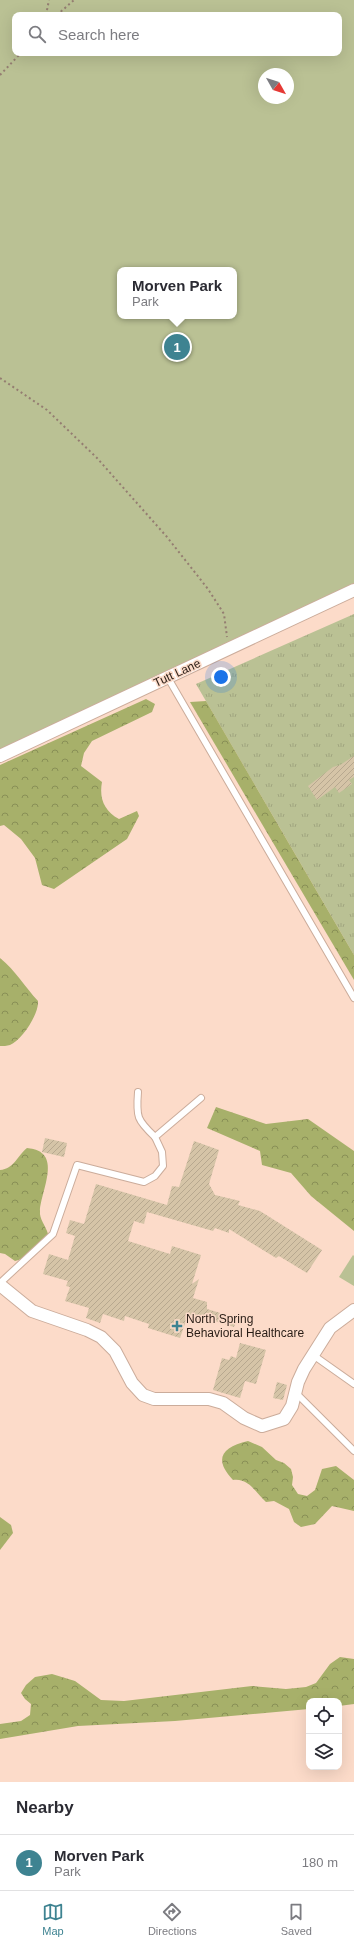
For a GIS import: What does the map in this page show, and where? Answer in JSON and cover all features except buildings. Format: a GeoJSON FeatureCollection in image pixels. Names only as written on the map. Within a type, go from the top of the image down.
{"type":"FeatureCollection","features":[{"type":"Feature","properties":{"kind":"street","name":"Tutt Lane"},"geometry":{"type":"LineString","coordinates":[[0,756],[354,590]]}},
{"type":"Feature","properties":{"kind":"street"},"geometry":{"type":"LineString","coordinates":[[0,1284],[32,1311],[87,1330],[101,1337],[115,1351],[132,1383],[143,1395],[154,1399],[209,1399],[223,1403],[244,1418],[262,1426],[284,1419],[296,1393],[298,1382],[330,1328],[354,1310]]}},
{"type":"Feature","properties":{"kind":"lane"},"geometry":{"type":"LineString","coordinates":[[168,678],[354,998]]}},
{"type":"Feature","properties":{"kind":"lane"},"geometry":{"type":"LineString","coordinates":[[0,1284],[53,1234],[77,1165],[144,1182],[155,1176],[163,1166],[162,1152],[155,1137],[140,1123],[137,1108],[138,1092]]}},
{"type":"Feature","properties":{"kind":"lane"},"geometry":{"type":"LineString","coordinates":[[155,1137],[201,1098]]}},
{"type":"Feature","properties":{"kind":"lane"},"geometry":{"type":"LineString","coordinates":[[313,1355],[354,1384]]}},
{"type":"Feature","properties":{"kind":"lane"},"geometry":{"type":"LineString","coordinates":[[296,1393],[354,1451]]}},
{"type":"Feature","properties":{"kind":"path"},"geometry":{"type":"LineString","coordinates":[[47,12],[49,0]]}},
{"type":"Feature","properties":{"kind":"path"},"geometry":{"type":"LineString","coordinates":[[60,12],[74,0]]}},
{"type":"Feature","properties":{"kind":"path"},"geometry":{"type":"LineString","coordinates":[[0,75],[18,56]]}},
{"type":"Feature","properties":{"kind":"path"},"geometry":{"type":"LineString","coordinates":[[0,378],[47,410],[97,458],[167,537],[208,589],[224,614],[228,649]]}},
{"type":"Feature","properties":{"kind":"green space"},"geometry":{"type":"Polygon","coordinates":[[[0,0],[354,0],[354,596],[0,756],[0,0]]]}},
{"type":"Feature","properties":{"kind":"green space"},"geometry":{"type":"Polygon","coordinates":[[[354,614],[354,955],[196,684],[354,614]]]}},
{"type":"Feature","properties":{"kind":"green space"},"geometry":{"type":"Polygon","coordinates":[[[146,699],[155,704],[152,712],[92,741],[84,753],[81,766],[102,782],[102,799],[106,808],[114,816],[119,819],[137,811],[139,816],[127,839],[54,889],[42,885],[35,858],[21,839],[4,825],[0,826],[0,765],[146,699]]]}},
{"type":"Feature","properties":{"kind":"green space"},"geometry":{"type":"Polygon","coordinates":[[[206,701],[354,955],[354,980],[190,702],[206,701]]]}},
{"type":"Feature","properties":{"kind":"green space"},"geometry":{"type":"Polygon","coordinates":[[[0,958],[15,973],[38,1001],[36,1013],[20,1038],[10,1045],[4,1046],[0,1046],[0,958]]]}},
{"type":"Feature","properties":{"kind":"green space"},"geometry":{"type":"Polygon","coordinates":[[[216,1107],[266,1124],[308,1119],[354,1151],[354,1231],[311,1196],[291,1173],[262,1165],[260,1151],[207,1128],[216,1107]]]}},
{"type":"Feature","properties":{"kind":"green space"},"geometry":{"type":"Polygon","coordinates":[[[27,1148],[38,1151],[45,1156],[48,1164],[48,1173],[41,1202],[40,1214],[48,1234],[38,1246],[24,1257],[15,1261],[5,1254],[0,1253],[0,1170],[12,1165],[27,1148]]]}},
{"type":"Feature","properties":{"kind":"green space"},"geometry":{"type":"Polygon","coordinates":[[[353,1255],[354,1256],[354,1286],[339,1277],[353,1255]]]}},
{"type":"Feature","properties":{"kind":"green space"},"geometry":{"type":"Polygon","coordinates":[[[248,1441],[262,1447],[276,1460],[284,1463],[291,1469],[293,1477],[292,1485],[298,1494],[307,1496],[315,1490],[322,1469],[336,1466],[354,1480],[354,1511],[332,1506],[315,1524],[301,1527],[294,1522],[289,1509],[274,1501],[266,1502],[248,1483],[233,1480],[227,1473],[223,1466],[223,1455],[232,1447],[248,1441]]]}},
{"type":"Feature","properties":{"kind":"green space"},"geometry":{"type":"Polygon","coordinates":[[[0,1517],[11,1525],[13,1533],[0,1550],[0,1517]]]}},
{"type":"Feature","properties":{"kind":"green space"},"geometry":{"type":"Polygon","coordinates":[[[340,1657],[354,1659],[354,1704],[342,1706],[342,1698],[306,1698],[306,1709],[175,1721],[78,1726],[0,1739],[0,1724],[21,1721],[30,1715],[31,1704],[21,1693],[26,1685],[35,1677],[52,1674],[75,1681],[101,1700],[124,1701],[252,1686],[286,1689],[306,1687],[316,1683],[330,1664],[340,1657]]]}},
{"type":"Feature","properties":{"kind":"place","name":"Morven Park"},"geometry":{"type":"Point","coordinates":[177,347]}},
{"type":"Feature","properties":{"kind":"place","name":"North Spring Behavioral Healthcare"},"geometry":{"type":"Point","coordinates":[177,1326]}}]}
